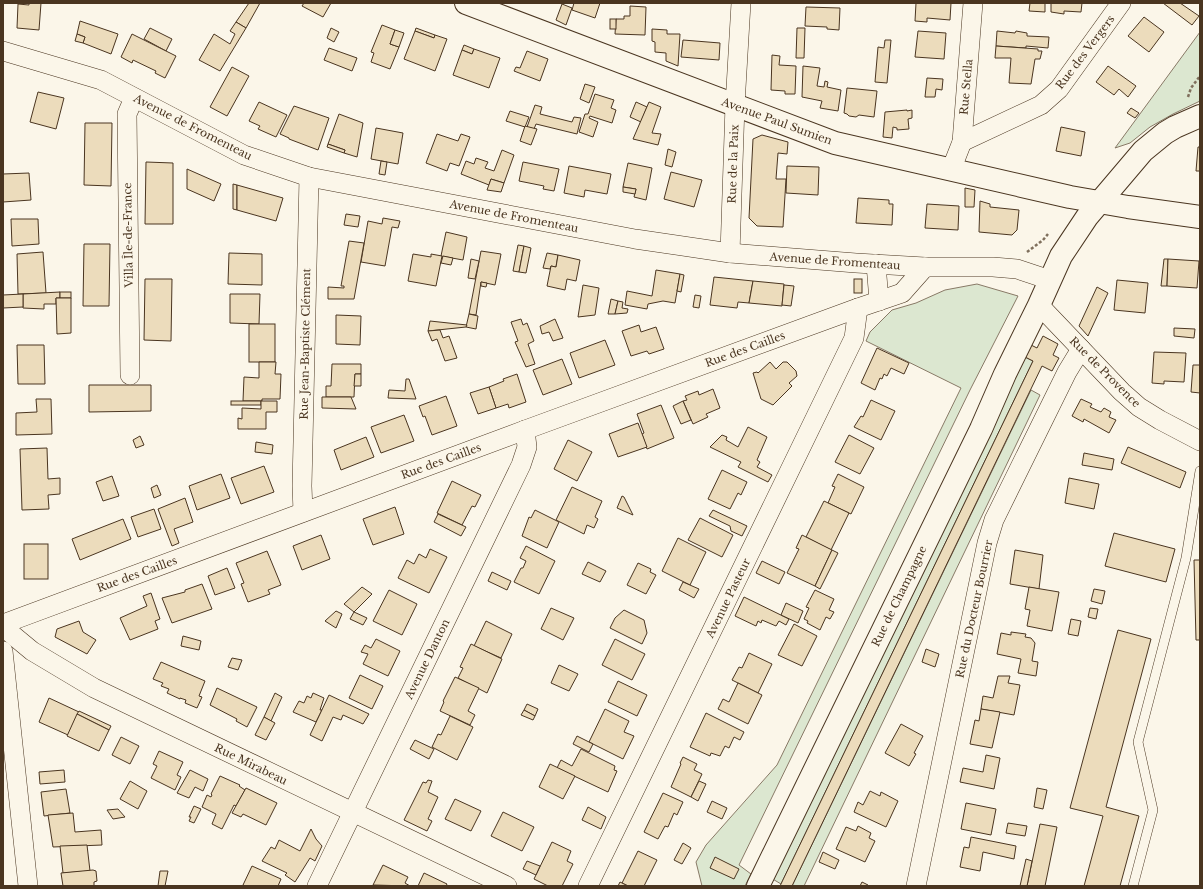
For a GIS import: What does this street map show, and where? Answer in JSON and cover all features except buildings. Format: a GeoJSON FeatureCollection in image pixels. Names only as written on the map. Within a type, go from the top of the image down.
{"type":"FeatureCollection","features":[{"type":"Feature","properties":{"kind":"street","name":"Avenue Paul Sumien"},"geometry":{"type":"LineString","coordinates":[[466,3],[835,143],[1070,197],[1200,217]]}},
{"type":"Feature","properties":{"kind":"street","name":"Rue de la Paix"},"geometry":{"type":"LineString","coordinates":[[730,253],[735,105],[741,3]]}},
{"type":"Feature","properties":{"kind":"street","name":"Rue Stella"},"geometry":{"type":"LineString","coordinates":[[951,170],[962,142],[973,3]]}},
{"type":"Feature","properties":{"kind":"street","name":"Rue des Vergers"},"geometry":{"type":"LineString","coordinates":[[962,142],[1042,105],[1059,89],[1121,3]]}},
{"type":"Feature","properties":{"kind":"street","name":"Avenue de Fromenteau"},"geometry":{"type":"LineString","coordinates":[[3,51],[101,80],[244,155],[309,177],[635,239],[730,253],[925,267],[993,267],[1017,269],[1050,280]]}},
{"type":"Feature","properties":{"kind":"street","name":"Villa Île-de-France"},"geometry":{"type":"LineString","coordinates":[[130,375],[127,114],[134,98]]}},
{"type":"Feature","properties":{"kind":"street","name":"Rue de Champagne"},"geometry":{"type":"LineString","coordinates":[[758,886],[977,436],[1061,256],[1086,217],[1143,151],[1174,127],[1200,116]]}},
{"type":"Feature","properties":{"kind":"street","name":"Rue Jean-Baptiste Clément"},"geometry":{"type":"LineString","coordinates":[[304,512],[302,486],[309,177]]}},
{"type":"Feature","properties":{"kind":"street"},"geometry":{"type":"LineString","coordinates":[[876,264],[879,301]]}},
{"type":"Feature","properties":{"kind":"street","name":"Rue des Cailles"},"geometry":{"type":"LineString","coordinates":[[3,624],[525,430],[902,293],[925,267]]}},
{"type":"Feature","properties":{"kind":"street","name":"Rue de Provence"},"geometry":{"type":"LineString","coordinates":[[1039,305],[1139,408],[1200,441]]}},
{"type":"Feature","properties":{"kind":"street","name":"Avenue Pasteur"},"geometry":{"type":"LineString","coordinates":[[588,886],[854,338],[858,308]]}},
{"type":"Feature","properties":{"kind":"street","name":"Rue du Docteur Bourrier"},"geometry":{"type":"LineString","coordinates":[[916,886],[987,543],[994,520],[1067,372],[1081,349]]}},
{"type":"Feature","properties":{"kind":"street","name":"Avenue Danton"},"geometry":{"type":"LineString","coordinates":[[318,886],[521,465],[527,447],[525,430]]}},
{"type":"Feature","properties":{"kind":"street","name":"Rue Mirabeau"},"geometry":{"type":"LineString","coordinates":[[3,627],[32,651],[94,688],[507,886]]}},
{"type":"Feature","properties":{"kind":"street"},"geometry":{"type":"LineString","coordinates":[[3,651],[28,886]]}},
{"type":"Feature","properties":{"kind":"lane"},"geometry":{"type":"LineString","coordinates":[[1133,886],[1153,810],[1138,742],[1186,558],[1200,471]]}},
{"type":"Feature","properties":{"kind":"path"},"geometry":{"type":"LineString","coordinates":[[1024,253],[1043,240],[1051,231]]}},
{"type":"Feature","properties":{"kind":"green space"},"geometry":{"type":"Polygon","coordinates":[[[1200,32],[1200,101],[1150,127],[1130,143],[1115,148],[1200,32]]]}},
{"type":"Feature","properties":{"kind":"green space"},"geometry":{"type":"Polygon","coordinates":[[[977,284],[1018,296],[970,390],[739,865],[751,874],[745,886],[702,886],[696,862],[706,845],[777,765],[961,388],[866,341],[870,332],[892,310],[916,303],[945,290],[977,284]]]}},
{"type":"Feature","properties":{"kind":"green space"},"geometry":{"type":"Polygon","coordinates":[[[1025,357],[1033,361],[781,884],[771,878],[1025,357]]]}},
{"type":"Feature","properties":{"kind":"green space"},"geometry":{"type":"Polygon","coordinates":[[[1031,390],[1040,395],[804,886],[792,886],[1031,390]]]}}]}
